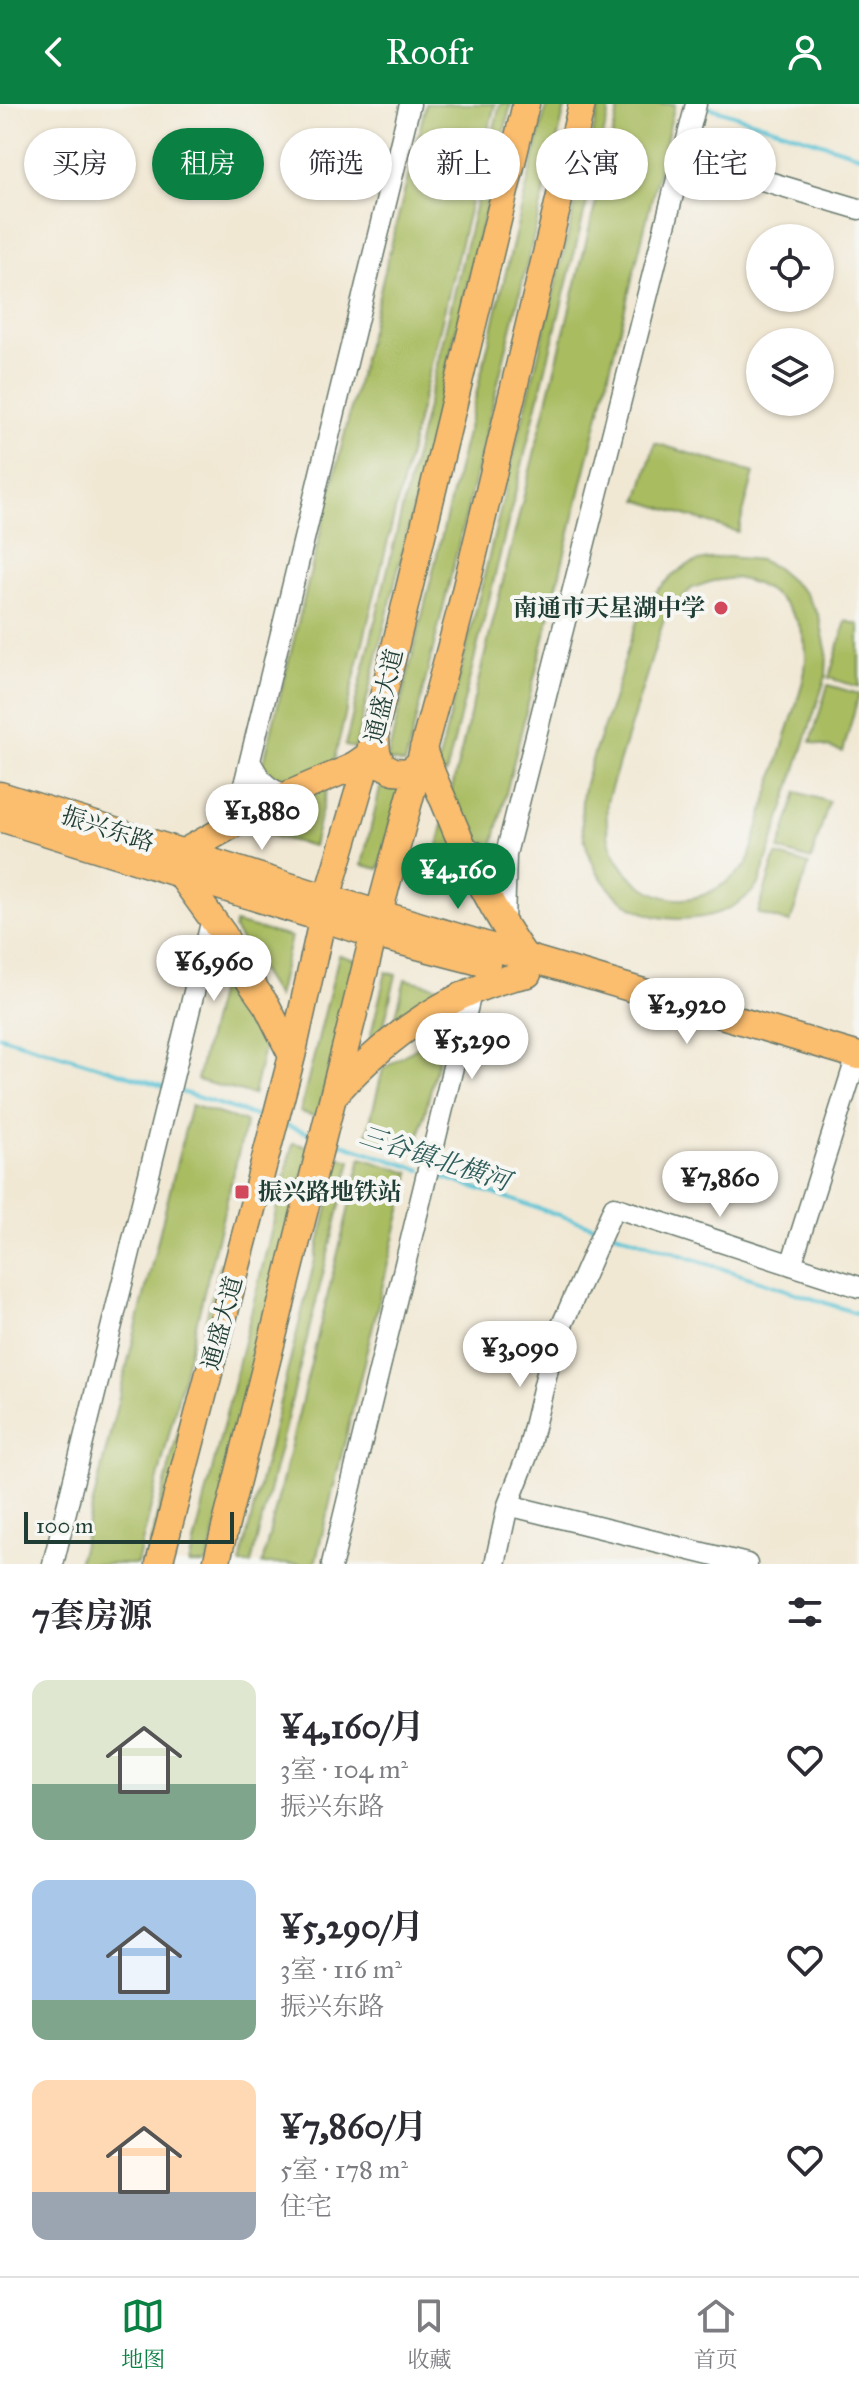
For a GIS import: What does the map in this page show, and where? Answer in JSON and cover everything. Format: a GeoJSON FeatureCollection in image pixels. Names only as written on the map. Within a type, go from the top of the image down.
{"type":"FeatureCollection","features":[{"type":"Feature","properties":{"kind":"main road","name":"通盛大道"},"geometry":{"type":"LineString","coordinates":[[159,1564],[292,1056],[324,907],[376,729],[526,104]]}},
{"type":"Feature","properties":{"kind":"main road","name":"通盛大道"},"geometry":{"type":"LineString","coordinates":[[216,1564],[377,924],[460,612],[580,112]]}},
{"type":"Feature","properties":{"kind":"main road"},"geometry":{"type":"LineString","coordinates":[[335,1094],[388,1041],[423,1018],[526,965],[460,843],[422,755],[408,772],[394,771],[382,765],[377,752],[376,729]]}},
{"type":"Feature","properties":{"kind":"main road"},"geometry":{"type":"LineString","coordinates":[[292,1056],[267,1006],[237,963],[224,935],[180,863],[235,822],[369,755]]}},
{"type":"Feature","properties":{"kind":"main road","name":"振兴东路"},"geometry":{"type":"LineString","coordinates":[[0,795],[180,863]]}},
{"type":"Feature","properties":{"kind":"main road","name":"振兴东路"},"geometry":{"type":"LineString","coordinates":[[0,818],[180,863],[377,924],[857,1064]]}},
{"type":"Feature","properties":{"kind":"street"},"geometry":{"type":"LineString","coordinates":[[235,822],[410,104]]}},
{"type":"Feature","properties":{"kind":"street"},"geometry":{"type":"LineString","coordinates":[[690,128],[696,104]]}},
{"type":"Feature","properties":{"kind":"street"},"geometry":{"type":"LineString","coordinates":[[776,184],[859,209]]}},
{"type":"Feature","properties":{"kind":"street"},"geometry":{"type":"LineString","coordinates":[[504,927],[506,854],[672,200]]}},
{"type":"Feature","properties":{"kind":"street"},"geometry":{"type":"LineString","coordinates":[[250,761],[260,781],[271,790],[287,795]]}},
{"type":"Feature","properties":{"kind":"street"},"geometry":{"type":"LineString","coordinates":[[460,843],[490,858],[506,854]]}},
{"type":"Feature","properties":{"kind":"street"},"geometry":{"type":"LineString","coordinates":[[53,1564],[212,919]]}},
{"type":"Feature","properties":{"kind":"street"},"geometry":{"type":"LineString","coordinates":[[332,1564],[471,993]]}},
{"type":"Feature","properties":{"kind":"street"},"geometry":{"type":"LineString","coordinates":[[791,1265],[857,1064]]}},
{"type":"Feature","properties":{"kind":"street"},"geometry":{"type":"LineString","coordinates":[[495,1564],[508,1505],[527,1456],[554,1343],[614,1207],[859,1287]]}},
{"type":"Feature","properties":{"kind":"street"},"geometry":{"type":"LineString","coordinates":[[508,1505],[747,1564]]}},
{"type":"Feature","properties":{"kind":"green space"},"geometry":{"type":"Polygon","coordinates":[[[426,104],[495,104],[489,128],[420,128],[426,104]]]}},
{"type":"Feature","properties":{"kind":"green space"},"geometry":{"type":"Polygon","coordinates":[[[500,104],[511,104],[505,128],[494,128],[500,104]]]}},
{"type":"Feature","properties":{"kind":"green space"},"geometry":{"type":"Polygon","coordinates":[[[547,104],[566,104],[560,128],[541,128],[547,104]]]}},
{"type":"Feature","properties":{"kind":"green space"},"geometry":{"type":"Polygon","coordinates":[[[600,104],[611,104],[605,128],[594,128],[600,104]]]}},
{"type":"Feature","properties":{"kind":"green space"},"geometry":{"type":"Polygon","coordinates":[[[620,104],[675,104],[669,128],[664,128],[664,149],[483,887],[431,874],[596,200],[648,200],[648,128],[614,128],[620,104]]]}},
{"type":"Feature","properties":{"kind":"green space"},"geometry":{"type":"Polygon","coordinates":[[[536,149],[536,200],[543,200],[405,764],[387,760],[536,149]]]}},
{"type":"Feature","properties":{"kind":"green space"},"geometry":{"type":"Polygon","coordinates":[[[408,177],[408,200],[471,200],[313,846],[247,830],[408,177]]]}},
{"type":"Feature","properties":{"kind":"green space"},"geometry":{"type":"Polygon","coordinates":[[[477,200],[488,200],[355,748],[345,746],[477,200]]]}},
{"type":"Feature","properties":{"kind":"green space"},"geometry":{"type":"Polygon","coordinates":[[[576,200],[587,200],[446,774],[436,772],[576,200]]]}},
{"type":"Feature","properties":{"kind":"green space"},"geometry":{"type":"Polygon","coordinates":[[[655,443],[754,473],[738,532],[638,500],[655,443]]]}},
{"type":"Feature","properties":{"kind":"green space"},"geometry":{"type":"Polygon","coordinates":[[[728,557],[760,560],[775,567],[805,593],[819,616],[827,653],[826,676],[759,884],[743,900],[713,915],[679,919],[656,916],[635,908],[617,896],[602,880],[584,839],[583,793],[641,613],[663,585],[685,567],[728,557]],[[735,578],[692,588],[665,616],[607,801],[609,840],[620,863],[649,890],[673,899],[687,899],[707,893],[747,865],[801,691],[806,653],[798,622],[778,598],[751,582],[735,578]]]}},
{"type":"Feature","properties":{"kind":"green space"},"geometry":{"type":"Polygon","coordinates":[[[846,621],[859,625],[859,687],[829,678],[846,621]]]}},
{"type":"Feature","properties":{"kind":"green space"},"geometry":{"type":"Polygon","coordinates":[[[828,685],[859,694],[843,752],[811,742],[828,685]]]}},
{"type":"Feature","properties":{"kind":"green space"},"geometry":{"type":"Polygon","coordinates":[[[383,776],[401,780],[379,869],[362,865],[383,776]]]}},
{"type":"Feature","properties":{"kind":"green space"},"geometry":{"type":"Polygon","coordinates":[[[797,792],[829,802],[811,860],[779,850],[797,792]]]}},
{"type":"Feature","properties":{"kind":"green space"},"geometry":{"type":"Polygon","coordinates":[[[776,855],[809,865],[790,923],[758,913],[776,855]]]}},
{"type":"Feature","properties":{"kind":"green space"},"geometry":{"type":"Polygon","coordinates":[[[235,923],[291,937],[277,997],[234,929],[235,923]]]}},
{"type":"Feature","properties":{"kind":"green space"},"geometry":{"type":"Polygon","coordinates":[[[339,955],[356,960],[317,1117],[300,1112],[339,955]]]}},
{"type":"Feature","properties":{"kind":"green space"},"geometry":{"type":"Polygon","coordinates":[[[226,960],[269,1027],[253,1095],[197,1080],[226,960]]]}},
{"type":"Feature","properties":{"kind":"green space"},"geometry":{"type":"Polygon","coordinates":[[[386,972],[396,975],[380,1041],[370,1038],[386,972]]]}},
{"type":"Feature","properties":{"kind":"green space"},"geometry":{"type":"Polygon","coordinates":[[[405,979],[455,991],[392,1031],[405,979]]]}},
{"type":"Feature","properties":{"kind":"green space"},"geometry":{"type":"Polygon","coordinates":[[[446,1028],[415,1152],[366,1138],[383,1069],[446,1028]]]}},
{"type":"Feature","properties":{"kind":"green space"},"geometry":{"type":"Polygon","coordinates":[[[191,1105],[246,1122],[137,1564],[78,1564],[191,1105]]]}},
{"type":"Feature","properties":{"kind":"green space"},"geometry":{"type":"Polygon","coordinates":[[[293,1143],[310,1147],[207,1564],[189,1564],[293,1143]]]}},
{"type":"Feature","properties":{"kind":"green space"},"geometry":{"type":"Polygon","coordinates":[[[340,1158],[351,1161],[251,1564],[240,1564],[340,1158]]]}},
{"type":"Feature","properties":{"kind":"green space"},"geometry":{"type":"Polygon","coordinates":[[[361,1158],[410,1173],[315,1564],[262,1564],[361,1158]]]}},
{"type":"Feature","properties":{"kind":"green space"},"geometry":{"type":"Polygon","coordinates":[[[220,1263],[230,1265],[157,1564],[145,1564],[220,1263]]]}},
{"type":"Feature","properties":{"kind":"waterway"},"geometry":{"type":"LineString","coordinates":[[702,105],[859,155]]}},
{"type":"Feature","properties":{"kind":"waterway","name":"三谷镇北横河"},"geometry":{"type":"LineString","coordinates":[[0,1036],[166,1087]]}},
{"type":"Feature","properties":{"kind":"waterway","name":"三谷镇北横河"},"geometry":{"type":"LineString","coordinates":[[178,1091],[265,1119]]}},
{"type":"Feature","properties":{"kind":"waterway","name":"三谷镇北横河"},"geometry":{"type":"LineString","coordinates":[[285,1125],[314,1135]]}},
{"type":"Feature","properties":{"kind":"waterway","name":"三谷镇北横河"},"geometry":{"type":"LineString","coordinates":[[330,1140],[421,1170]]}},
{"type":"Feature","properties":{"kind":"waterway","name":"三谷镇北横河"},"geometry":{"type":"LineString","coordinates":[[433,1174],[599,1228]]}},
{"type":"Feature","properties":{"kind":"waterway","name":"三谷镇北横河"},"geometry":{"type":"LineString","coordinates":[[612,1232],[859,1314]]}},
{"type":"Feature","properties":{"kind":"place","name":"南通市天星湖中学"},"geometry":{"type":"Point","coordinates":[721,608]}},
{"type":"Feature","properties":{"kind":"place","name":"振兴路地铁站"},"geometry":{"type":"Point","coordinates":[242,1192]}}]}
